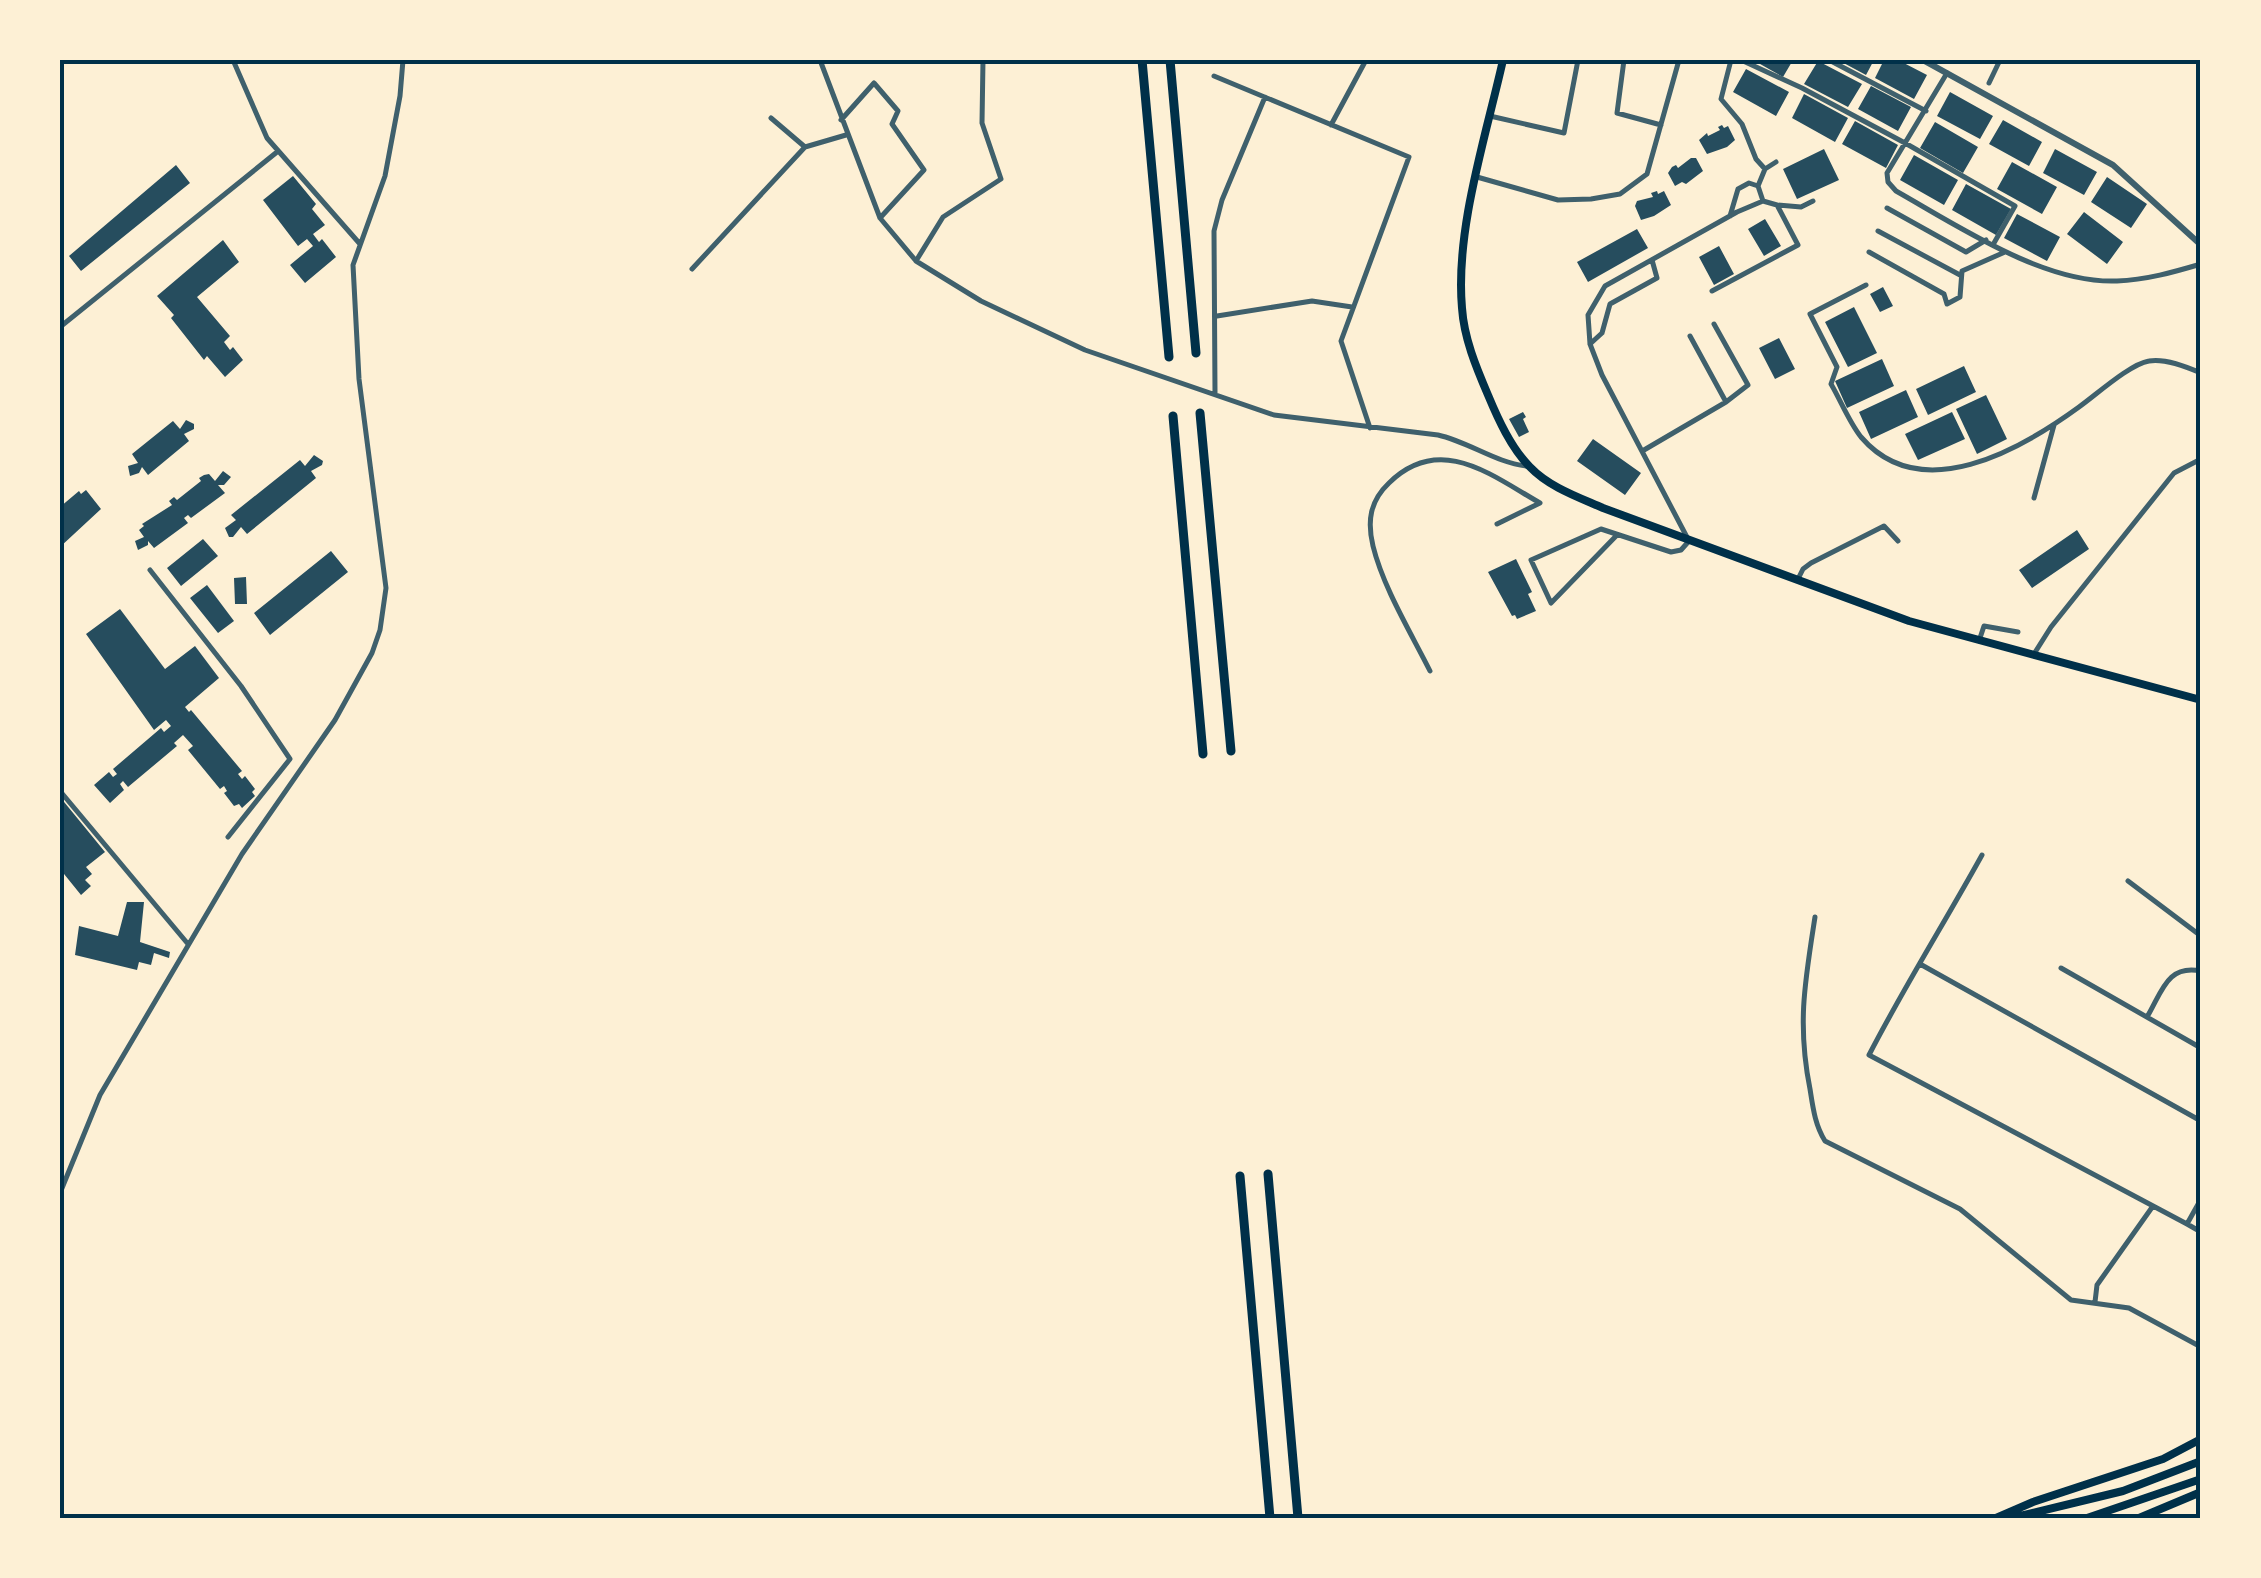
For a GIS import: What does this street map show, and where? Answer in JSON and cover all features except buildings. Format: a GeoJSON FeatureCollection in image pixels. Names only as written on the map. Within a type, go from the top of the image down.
{"type":"FeatureCollection","features":[{"type":"Feature","properties":{"kind":"highway"},"geometry":{"type":"LineString","coordinates":[[1142,60],[1169,358]]}},
{"type":"Feature","properties":{"kind":"highway"},"geometry":{"type":"LineString","coordinates":[[1170,60],[1196,354]]}},
{"type":"Feature","properties":{"kind":"highway"},"geometry":{"type":"LineString","coordinates":[[1200,413],[1230,751]]}},
{"type":"Feature","properties":{"kind":"highway"},"geometry":{"type":"LineString","coordinates":[[1174,416],[1203,754]]}},
{"type":"Feature","properties":{"kind":"highway"},"geometry":{"type":"LineString","coordinates":[[1268,1174],[1298,1518]]}},
{"type":"Feature","properties":{"kind":"highway"},"geometry":{"type":"LineString","coordinates":[[1240,1176],[1270,1518]]}},
{"type":"Feature","properties":{"kind":"main road"},"geometry":{"type":"LineString","coordinates":[[1503,60],[1462,248],[1464,325],[1499,420],[1528,466],[1557,487],[1689,541],[1909,621],[2201,700]]}},
{"type":"Feature","properties":{"kind":"main road"},"geometry":{"type":"LineString","coordinates":[[1996,1518],[2032,1502],[2163,1459],[2201,1439]]}},
{"type":"Feature","properties":{"kind":"main road"},"geometry":{"type":"LineString","coordinates":[[2012,1518],[2123,1491],[2201,1461]]}},
{"type":"Feature","properties":{"kind":"main road"},"geometry":{"type":"LineString","coordinates":[[2086,1518],[2201,1478]]}},
{"type":"Feature","properties":{"kind":"main road"},"geometry":{"type":"LineString","coordinates":[[2140,1518],[2201,1492]]}},
{"type":"Feature","properties":{"kind":"street"},"geometry":{"type":"LineString","coordinates":[[232,60],[254,113],[277,152],[360,244]]}},
{"type":"Feature","properties":{"kind":"street"},"geometry":{"type":"LineString","coordinates":[[60,1193],[100,1096],[242,854],[335,720],[372,653],[380,630],[386,588],[356,336],[353,265],[385,176],[403,60]]}},
{"type":"Feature","properties":{"kind":"street"},"geometry":{"type":"LineString","coordinates":[[820,60],[880,218],[916,260],[981,302],[1085,350],[1274,415],[1453,438],[1514,465],[1528,466]]}},
{"type":"Feature","properties":{"kind":"street"},"geometry":{"type":"LineString","coordinates":[[916,260],[943,217],[1000,179],[982,123],[983,60]]}},
{"type":"Feature","properties":{"kind":"street"},"geometry":{"type":"LineString","coordinates":[[1332,125],[1366,60]]}},
{"type":"Feature","properties":{"kind":"street"},"geometry":{"type":"LineString","coordinates":[[1490,116],[1564,133],[1578,60]]}},
{"type":"Feature","properties":{"kind":"street"},"geometry":{"type":"LineString","coordinates":[[1624,60],[1617,112],[1662,125]]}},
{"type":"Feature","properties":{"kind":"street"},"geometry":{"type":"LineString","coordinates":[[1477,177],[1558,200],[1620,194],[1648,174],[1679,60]]}},
{"type":"Feature","properties":{"kind":"street"},"geometry":{"type":"LineString","coordinates":[[1730,60],[1721,99],[1742,124],[1756,159],[1765,169]]}},
{"type":"Feature","properties":{"kind":"street"},"geometry":{"type":"LineString","coordinates":[[1741,60],[1802,88],[2015,206],[1994,243]]}},
{"type":"Feature","properties":{"kind":"street"},"geometry":{"type":"LineString","coordinates":[[1829,60],[1926,111]]}},
{"type":"Feature","properties":{"kind":"street"},"geometry":{"type":"LineString","coordinates":[[1923,60],[2113,165],[2201,245]]}},
{"type":"Feature","properties":{"kind":"street"},"geometry":{"type":"LineString","coordinates":[[1989,83],[2000,60]]}},
{"type":"Feature","properties":{"kind":"street"},"geometry":{"type":"LineString","coordinates":[[1947,73],[1887,173],[1888,182],[1909,198],[2008,252],[2060,274],[2116,281],[2167,274],[2201,264]]}},
{"type":"Feature","properties":{"kind":"street"},"geometry":{"type":"LineString","coordinates":[[1214,76],[1409,157],[1341,341],[1370,428]]}},
{"type":"Feature","properties":{"kind":"street"},"geometry":{"type":"LineString","coordinates":[[840,120],[874,83],[898,111],[892,124],[924,170],[880,218]]}},
{"type":"Feature","properties":{"kind":"street"},"geometry":{"type":"LineString","coordinates":[[1216,394],[1214,231],[1222,200],[1265,97]]}},
{"type":"Feature","properties":{"kind":"street"},"geometry":{"type":"LineString","coordinates":[[771,118],[805,147]]}},
{"type":"Feature","properties":{"kind":"street"},"geometry":{"type":"LineString","coordinates":[[692,269],[805,147],[846,135]]}},
{"type":"Feature","properties":{"kind":"street"},"geometry":{"type":"LineString","coordinates":[[60,327],[277,152]]}},
{"type":"Feature","properties":{"kind":"street"},"geometry":{"type":"LineString","coordinates":[[1763,201],[1758,186],[1765,169],[1776,162]]}},
{"type":"Feature","properties":{"kind":"street"},"geometry":{"type":"LineString","coordinates":[[1730,216],[1738,189],[1749,183],[1758,186]]}},
{"type":"Feature","properties":{"kind":"street"},"geometry":{"type":"LineString","coordinates":[[1617,535],[1551,603],[1531,560],[1600,529],[1670,552],[1681,550],[1689,541],[1602,375],[1590,344],[1588,315],[1605,286],[1763,201],[1801,207],[1813,201]]}},
{"type":"Feature","properties":{"kind":"street"},"geometry":{"type":"LineString","coordinates":[[1712,292],[1798,245],[1778,205]]}},
{"type":"Feature","properties":{"kind":"street"},"geometry":{"type":"LineString","coordinates":[[1886,208],[1966,252],[1986,240]]}},
{"type":"Feature","properties":{"kind":"street"},"geometry":{"type":"LineString","coordinates":[[1878,231],[1960,275]]}},
{"type":"Feature","properties":{"kind":"street"},"geometry":{"type":"LineString","coordinates":[[1869,252],[1944,294],[1948,304],[1960,297],[1960,275]]}},
{"type":"Feature","properties":{"kind":"street"},"geometry":{"type":"LineString","coordinates":[[1960,275],[1974,264],[2008,252]]}},
{"type":"Feature","properties":{"kind":"street"},"geometry":{"type":"LineString","coordinates":[[1590,344],[1602,333],[1610,304],[1657,278],[1652,260]]}},
{"type":"Feature","properties":{"kind":"street"},"geometry":{"type":"LineString","coordinates":[[1866,285],[1810,314],[1836,368],[1831,384],[1861,437],[1894,464],[1939,473],[1980,461],[2054,425],[2149,360],[2201,372]]}},
{"type":"Feature","properties":{"kind":"street"},"geometry":{"type":"LineString","coordinates":[[1217,316],[1312,301],[1353,307]]}},
{"type":"Feature","properties":{"kind":"street"},"geometry":{"type":"LineString","coordinates":[[1644,450],[1748,385],[1714,324]]}},
{"type":"Feature","properties":{"kind":"street"},"geometry":{"type":"LineString","coordinates":[[1690,336],[1726,402]]}},
{"type":"Feature","properties":{"kind":"street"},"geometry":{"type":"LineString","coordinates":[[2034,498],[2054,425]]}},
{"type":"Feature","properties":{"kind":"street"},"geometry":{"type":"LineString","coordinates":[[1430,671],[1374,549],[1372,504],[1396,476],[1428,460],[1446,458],[1471,464],[1540,503],[1497,524]]}},
{"type":"Feature","properties":{"kind":"street"},"geometry":{"type":"LineString","coordinates":[[2033,657],[2066,608],[2174,473],[2201,459]]}},
{"type":"Feature","properties":{"kind":"street"},"geometry":{"type":"LineString","coordinates":[[1797,582],[1811,563],[1884,526],[1898,541]]}},
{"type":"Feature","properties":{"kind":"street"},"geometry":{"type":"LineString","coordinates":[[150,570],[241,686],[290,759],[228,837]]}},
{"type":"Feature","properties":{"kind":"street"},"geometry":{"type":"LineString","coordinates":[[1979,641],[1984,626],[2018,632]]}},
{"type":"Feature","properties":{"kind":"street"},"geometry":{"type":"LineString","coordinates":[[60,791],[188,944]]}},
{"type":"Feature","properties":{"kind":"street"},"geometry":{"type":"LineString","coordinates":[[1982,854],[1868,1054],[2201,1232]]}},
{"type":"Feature","properties":{"kind":"street"},"geometry":{"type":"LineString","coordinates":[[2128,881],[2201,936]]}},
{"type":"Feature","properties":{"kind":"street"},"geometry":{"type":"LineString","coordinates":[[1815,917],[1801,1009],[1804,1062],[1818,1129],[1825,1142],[1960,1210],[2072,1300],[2129,1308],[2201,1346]]}},
{"type":"Feature","properties":{"kind":"street"},"geometry":{"type":"LineString","coordinates":[[1919,964],[2201,1121]]}},
{"type":"Feature","properties":{"kind":"street"},"geometry":{"type":"LineString","coordinates":[[2061,968],[2201,1048]]}},
{"type":"Feature","properties":{"kind":"street"},"geometry":{"type":"LineString","coordinates":[[2147,1018],[2173,974],[2182,969],[2201,972]]}},
{"type":"Feature","properties":{"kind":"street"},"geometry":{"type":"LineString","coordinates":[[2187,1224],[2201,1199]]}},
{"type":"Feature","properties":{"kind":"street"},"geometry":{"type":"LineString","coordinates":[[2095,1302],[2097,1286],[2153,1206]]}}]}
